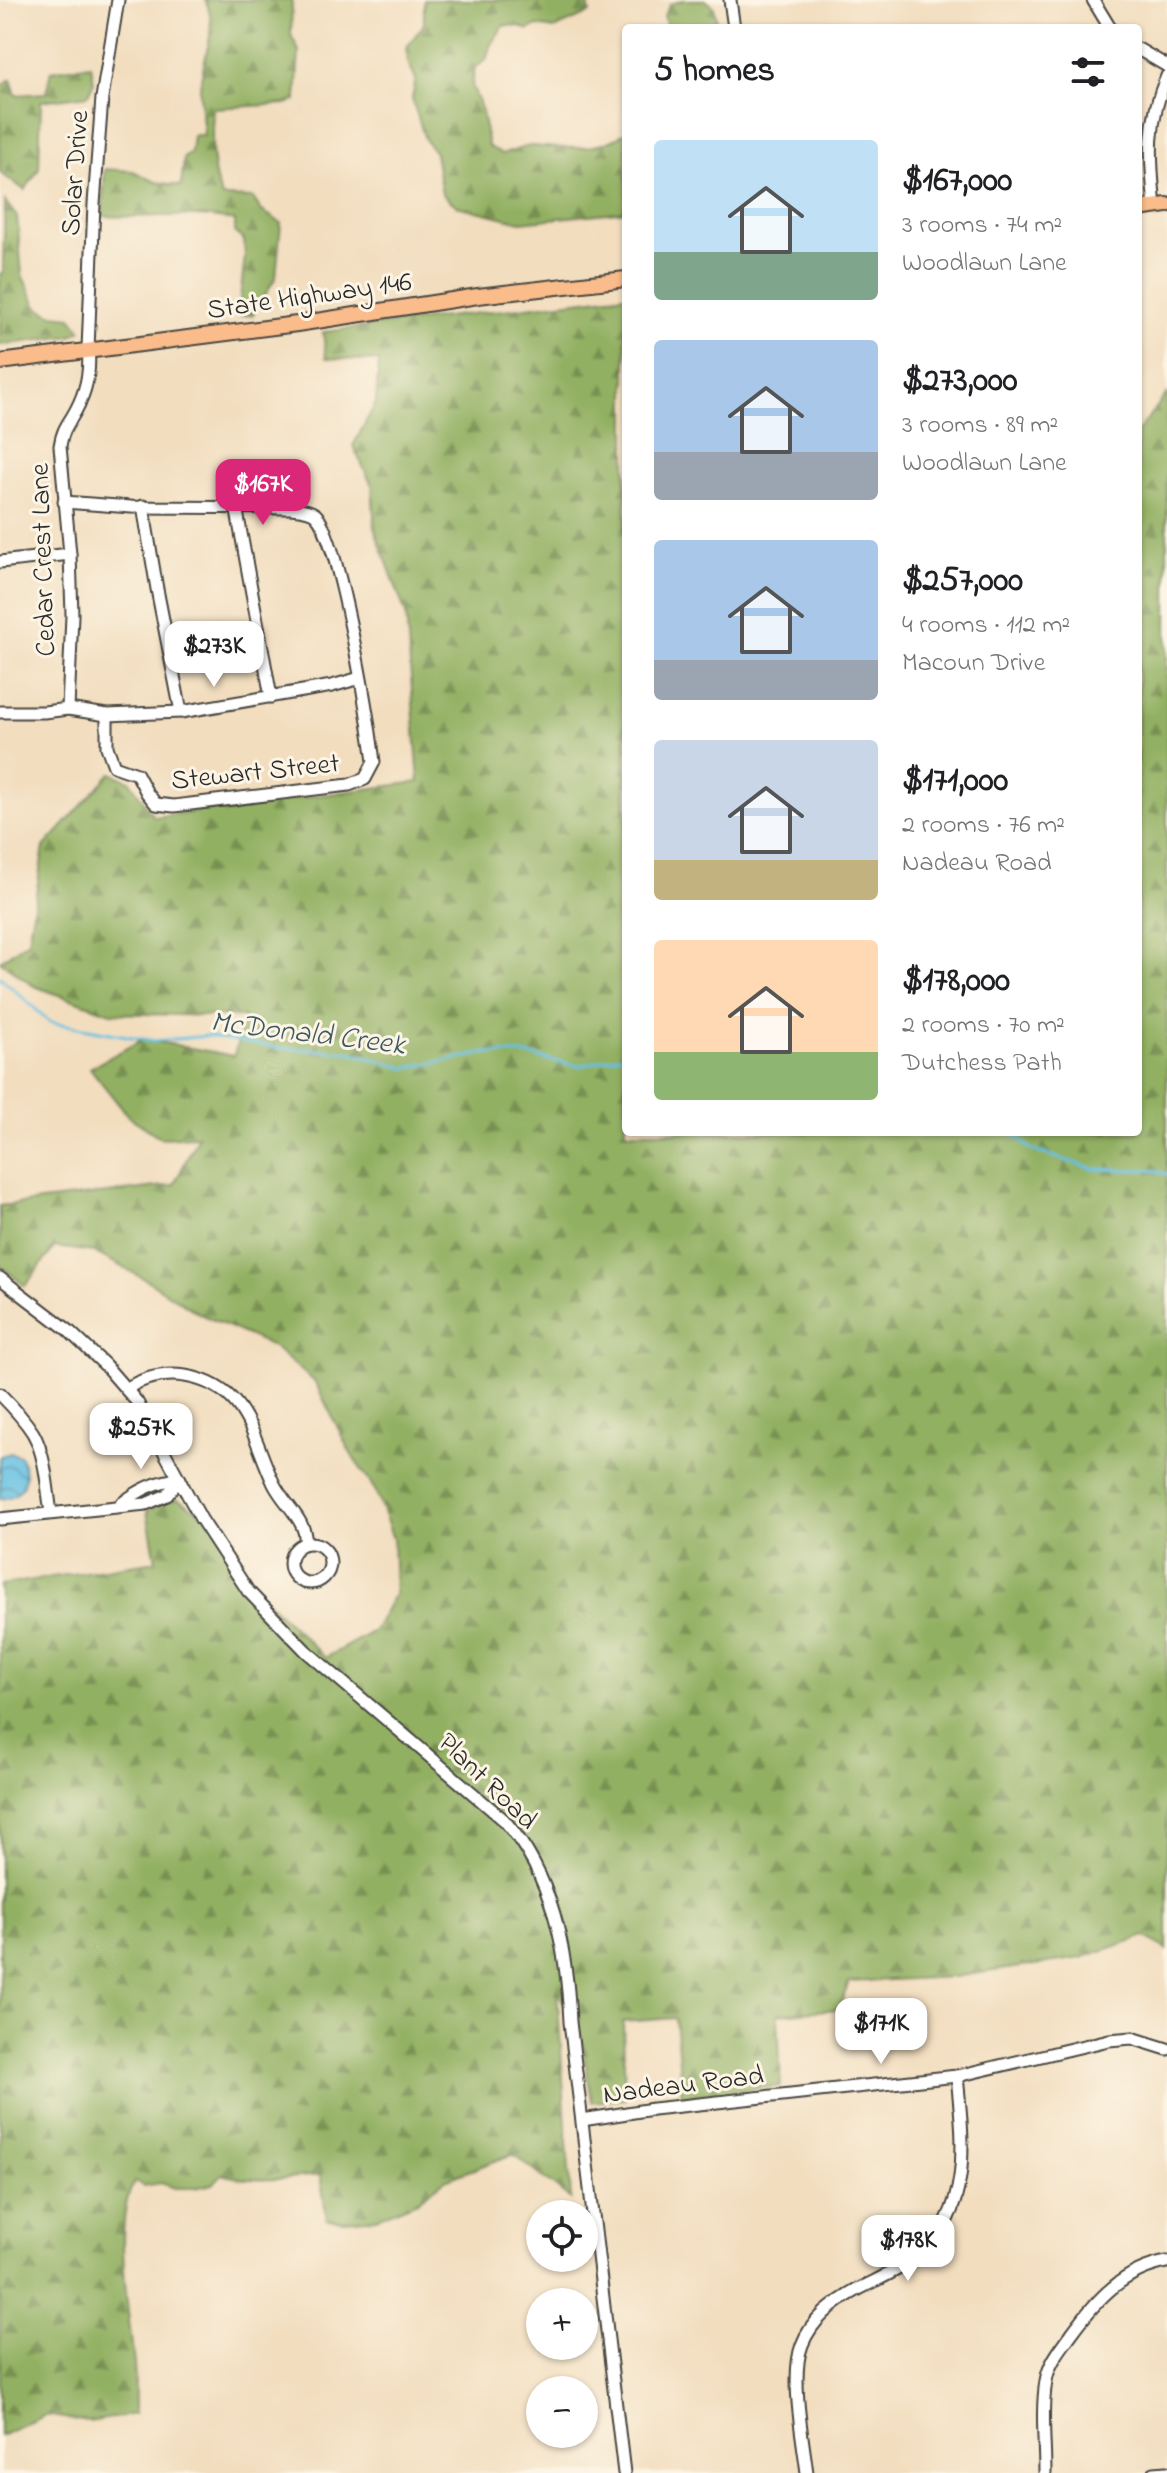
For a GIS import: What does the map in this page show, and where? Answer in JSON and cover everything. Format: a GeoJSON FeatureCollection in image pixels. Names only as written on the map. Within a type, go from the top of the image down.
{"type":"FeatureCollection","features":[{"type":"Feature","properties":{"kind":"main road","name":"State Highway 146"},"geometry":{"type":"LineString","coordinates":[[0,362],[297,324],[478,296],[622,279]]}},
{"type":"Feature","properties":{"kind":"street","name":"Solar Drive"},"geometry":{"type":"LineString","coordinates":[[88,349],[102,98],[115,0]]}},
{"type":"Feature","properties":{"kind":"street"},"geometry":{"type":"LineString","coordinates":[[730,0],[733,24]]}},
{"type":"Feature","properties":{"kind":"street"},"geometry":{"type":"LineString","coordinates":[[1093,0],[1108,24]]}},
{"type":"Feature","properties":{"kind":"street"},"geometry":{"type":"LineString","coordinates":[[1142,51],[1167,66]]}},
{"type":"Feature","properties":{"kind":"street"},"geometry":{"type":"LineString","coordinates":[[1161,206],[1150,138],[1155,109],[1167,76]]}},
{"type":"Feature","properties":{"kind":"street","name":"Cedar Crest Lane"},"geometry":{"type":"LineString","coordinates":[[68,709],[72,615],[60,446],[62,430],[72,417],[90,373],[88,349]]}},
{"type":"Feature","properties":{"kind":"street"},"geometry":{"type":"LineString","coordinates":[[0,712],[68,709],[107,715],[181,712],[332,686],[360,678],[343,590],[317,516],[305,509],[102,506],[64,502]]}},
{"type":"Feature","properties":{"kind":"street"},"geometry":{"type":"LineString","coordinates":[[143,506],[181,712]]}},
{"type":"Feature","properties":{"kind":"street"},"geometry":{"type":"LineString","coordinates":[[236,506],[271,697]]}},
{"type":"Feature","properties":{"kind":"street"},"geometry":{"type":"LineString","coordinates":[[0,562],[70,554]]}},
{"type":"Feature","properties":{"kind":"street","name":"Stewart Street"},"geometry":{"type":"LineString","coordinates":[[107,715],[107,747],[114,766],[137,774],[156,804],[174,806],[349,785],[365,779],[374,762],[360,678]]}},
{"type":"Feature","properties":{"kind":"street","name":"Plant Road"},"geometry":{"type":"LineString","coordinates":[[0,1278],[68,1330],[105,1365],[137,1402],[224,1556],[248,1591],[306,1651],[488,1805],[521,1839],[545,1883],[569,1983],[570,2022],[624,2473]]}},
{"type":"Feature","properties":{"kind":"street"},"geometry":{"type":"LineString","coordinates":[[126,1389],[146,1379],[178,1375],[198,1378],[234,1399],[251,1426],[284,1504],[303,1526],[305,1543]]}},
{"type":"Feature","properties":{"kind":"street"},"geometry":{"type":"LineString","coordinates":[[0,1394],[34,1434],[41,1453],[51,1513]]}},
{"type":"Feature","properties":{"kind":"street"},"geometry":{"type":"LineString","coordinates":[[0,1519],[120,1506],[136,1492],[163,1480],[180,1479]]}},
{"type":"Feature","properties":{"kind":"street","name":"Nadeau Road"},"geometry":{"type":"LineString","coordinates":[[582,2120],[653,2109],[957,2076],[1109,2040],[1132,2038],[1167,2049]]}},
{"type":"Feature","properties":{"kind":"street"},"geometry":{"type":"LineString","coordinates":[[807,2473],[798,2387],[801,2346],[820,2316],[840,2300],[906,2265],[944,2228],[952,2212],[962,2171],[963,2140],[957,2076]]}},
{"type":"Feature","properties":{"kind":"street"},"geometry":{"type":"LineString","coordinates":[[1045,2473],[1044,2398],[1052,2361],[1094,2303],[1114,2284],[1134,2272],[1167,2262]]}},
{"type":"Feature","properties":{"kind":"street"},"geometry":{"type":"LineString","coordinates":[[1154,2473],[1167,2472]]}},
{"type":"Feature","properties":{"kind":"green space"},"geometry":{"type":"Polygon","coordinates":[[[205,0],[292,0],[291,35],[299,51],[296,100],[286,104],[213,108],[213,165],[222,197],[253,198],[261,210],[281,223],[276,277],[253,315],[238,316],[245,257],[244,240],[235,232],[235,221],[203,216],[102,216],[105,169],[133,171],[156,182],[181,186],[184,158],[191,152],[193,135],[204,135],[200,89],[211,22],[205,0]]]}},
{"type":"Feature","properties":{"kind":"green space"},"geometry":{"type":"Polygon","coordinates":[[[424,0],[593,0],[588,5],[590,13],[554,29],[537,26],[528,30],[504,25],[491,44],[486,60],[475,68],[472,85],[482,111],[488,146],[502,154],[529,146],[593,146],[622,135],[622,211],[521,222],[457,206],[442,194],[435,153],[425,139],[412,99],[416,79],[406,48],[424,24],[424,0]]]}},
{"type":"Feature","properties":{"kind":"green space"},"geometry":{"type":"Polygon","coordinates":[[[705,0],[714,6],[717,24],[666,24],[664,16],[670,4],[705,0]]]}},
{"type":"Feature","properties":{"kind":"green space"},"geometry":{"type":"Polygon","coordinates":[[[91,65],[94,82],[88,95],[41,101],[39,169],[25,190],[0,173],[0,87],[11,79],[16,95],[46,93],[51,71],[91,65]]]}},
{"type":"Feature","properties":{"kind":"green space"},"geometry":{"type":"Polygon","coordinates":[[[5,201],[17,217],[22,275],[37,307],[53,315],[71,317],[81,330],[71,336],[0,345],[0,274],[3,272],[5,201]]]}},
{"type":"Feature","properties":{"kind":"green space"},"geometry":{"type":"Polygon","coordinates":[[[622,295],[622,1136],[1142,1136],[1142,426],[1167,394],[1167,1950],[1145,1936],[1081,1958],[953,1977],[849,1982],[839,2009],[778,2014],[781,2086],[682,2096],[675,2018],[623,2022],[625,2099],[592,2102],[581,2035],[557,1990],[571,2199],[513,2154],[445,2180],[417,2201],[376,2218],[345,2221],[327,2219],[320,2175],[258,2180],[222,2174],[213,2184],[194,2188],[175,2188],[161,2183],[143,2186],[135,2181],[128,2197],[123,2243],[134,2364],[135,2414],[89,2422],[45,2415],[0,2436],[0,1585],[156,1561],[147,1511],[163,1502],[178,1499],[215,1522],[236,1563],[271,1605],[325,1658],[374,1631],[395,1593],[393,1539],[375,1490],[351,1454],[315,1382],[272,1346],[200,1314],[145,1279],[94,1252],[55,1247],[25,1286],[0,1265],[0,1206],[174,1185],[198,1136],[161,1138],[128,1116],[90,1068],[143,1039],[234,1056],[244,1017],[111,1013],[34,986],[0,961],[28,941],[44,847],[111,773],[130,781],[154,817],[419,782],[406,614],[375,530],[372,485],[353,446],[376,403],[379,361],[326,358],[323,332],[622,295]]]}},
{"type":"Feature","properties":{"kind":"water"},"geometry":{"type":"Polygon","coordinates":[[[11,1453],[20,1456],[25,1478],[20,1490],[0,1499],[0,1456],[11,1453]]]}},
{"type":"Feature","properties":{"kind":"waterway","name":"McDonald Creek"},"geometry":{"type":"LineString","coordinates":[[0,977],[50,1022],[154,1041],[207,1036],[280,1048],[349,1052],[405,1068],[487,1053],[522,1054],[579,1066],[622,1055]]}},
{"type":"Feature","properties":{"kind":"waterway","name":"McDonald Creek"},"geometry":{"type":"LineString","coordinates":[[1015,1136],[1032,1150],[1094,1169],[1150,1170],[1167,1174]]}}]}
